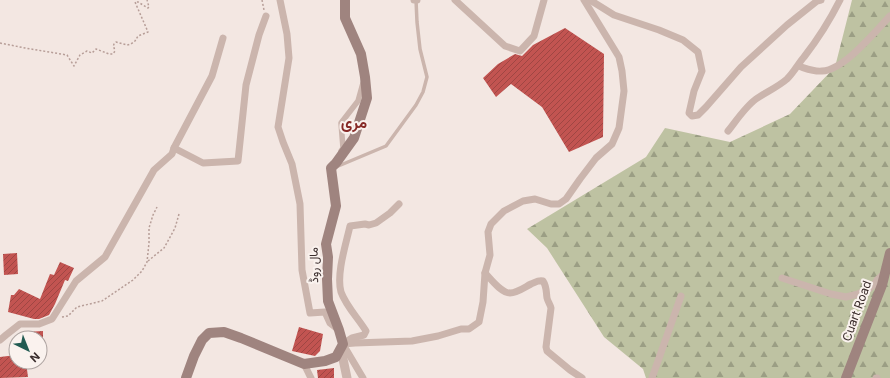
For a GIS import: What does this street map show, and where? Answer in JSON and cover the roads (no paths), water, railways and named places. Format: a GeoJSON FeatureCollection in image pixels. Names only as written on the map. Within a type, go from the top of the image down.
{"type":"FeatureCollection","features":[{"type":"Feature","properties":{"kind":"main road","name":"مال روڈ"},"geometry":{"type":"LineString","coordinates":[[343,344],[328,301],[328,257],[326,244],[336,206],[333,165],[354,138],[367,98],[361,54],[346,18],[345,0]]}},
{"type":"Feature","properties":{"kind":"main road","name":"Cuart Road"},"geometry":{"type":"LineString","coordinates":[[846,378],[882,285],[890,253]]}},
{"type":"Feature","properties":{"kind":"main road"},"geometry":{"type":"LineString","coordinates":[[186,378],[202,340],[210,333],[224,332],[304,364],[325,362],[336,357],[343,344]]}},
{"type":"Feature","properties":{"kind":"street"},"geometry":{"type":"LineString","coordinates":[[280,0],[287,34],[289,58],[278,126],[292,164],[300,204],[302,270],[306,298],[310,313],[325,312],[330,323],[339,330]]}},
{"type":"Feature","properties":{"kind":"street"},"geometry":{"type":"LineString","coordinates":[[455,0],[505,46],[520,51],[534,36],[544,0]]}},
{"type":"Feature","properties":{"kind":"street"},"geometry":{"type":"LineString","coordinates":[[343,344],[412,342],[461,329],[469,330],[479,322],[485,273],[490,255],[488,232],[491,224],[504,211],[522,201],[535,198],[551,204],[559,204],[566,199],[596,158],[612,144],[619,128],[624,91],[622,71],[619,57],[584,0]]}},
{"type":"Feature","properties":{"kind":"street"},"geometry":{"type":"LineString","coordinates":[[590,0],[614,15],[659,30],[683,40],[698,52],[702,72],[694,91],[689,113],[692,116],[698,115],[741,67],[787,25],[817,1],[821,0]]}},
{"type":"Feature","properties":{"kind":"street"},"geometry":{"type":"LineString","coordinates":[[728,131],[748,106],[786,79],[798,66],[818,39],[840,0]]}},
{"type":"Feature","properties":{"kind":"street"},"geometry":{"type":"LineString","coordinates":[[174,148],[202,163],[238,161],[246,85],[259,35],[266,16]]}},
{"type":"Feature","properties":{"kind":"street"},"geometry":{"type":"LineString","coordinates":[[798,66],[823,72],[835,67],[854,55],[890,16]]}},
{"type":"Feature","properties":{"kind":"street"},"geometry":{"type":"LineString","coordinates":[[0,340],[20,324],[39,324],[52,319],[76,281],[105,256],[154,170],[172,154],[212,76],[223,38]]}},
{"type":"Feature","properties":{"kind":"street","name":"مال روڈ"},"geometry":{"type":"LineString","coordinates":[[333,165],[343,148],[341,124],[358,101],[365,77]]}},
{"type":"Feature","properties":{"kind":"street"},"geometry":{"type":"LineString","coordinates":[[343,344],[352,338],[364,335],[366,331],[341,293],[339,276],[350,226],[376,223],[390,213],[399,204]]}},
{"type":"Feature","properties":{"kind":"street"},"geometry":{"type":"LineString","coordinates":[[485,273],[498,286],[509,293],[515,292],[539,280],[543,281],[546,285],[547,300],[551,308],[546,351],[582,378]]}},
{"type":"Feature","properties":{"kind":"street"},"geometry":{"type":"LineString","coordinates":[[782,278],[831,294],[846,296],[858,294],[870,288],[874,285],[876,280],[885,273]]}},
{"type":"Feature","properties":{"kind":"street"},"geometry":{"type":"LineString","coordinates":[[652,378],[681,296]]}},
{"type":"Feature","properties":{"kind":"street"},"geometry":{"type":"LineString","coordinates":[[343,344],[343,358],[347,378]]}},
{"type":"Feature","properties":{"kind":"street"},"geometry":{"type":"LineString","coordinates":[[343,344],[363,378]]}},
{"type":"Feature","properties":{"kind":"street"},"geometry":{"type":"LineString","coordinates":[[304,364],[311,378]]}},
{"type":"Feature","properties":{"kind":"lane"},"geometry":{"type":"LineString","coordinates":[[333,165],[337,168],[386,146],[416,105],[423,92],[427,77],[420,49],[416,0]]}},
{"type":"Feature","properties":{"kind":"district","name":"مری"},"geometry":{"type":"Point","coordinates":[354,122]}}]}
